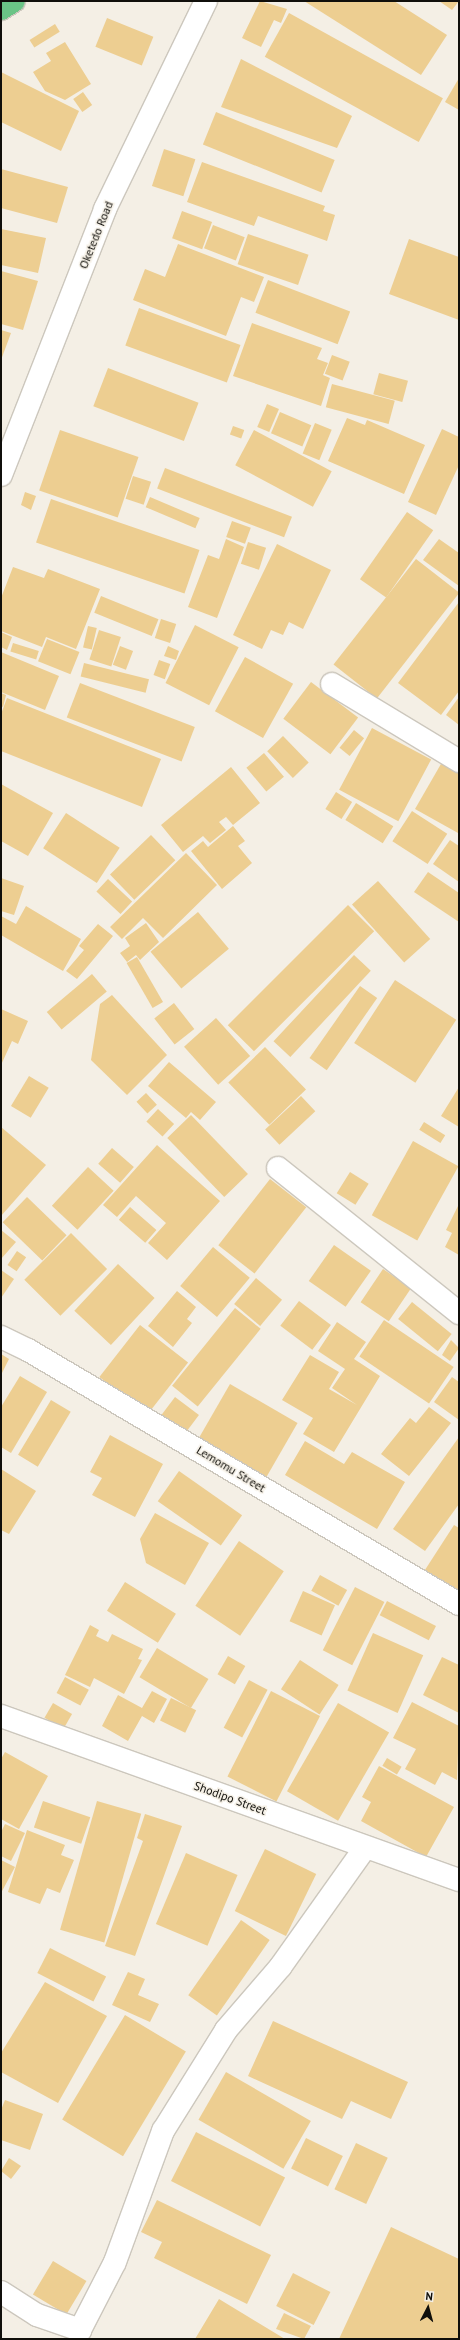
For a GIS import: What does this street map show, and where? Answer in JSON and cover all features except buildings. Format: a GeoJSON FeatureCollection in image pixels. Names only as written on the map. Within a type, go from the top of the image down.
{"type":"FeatureCollection","features":[{"type":"Feature","properties":{"kind":"highway"},"geometry":{"type":"LineString","coordinates":[[1,9],[14,1]]}},
{"type":"Feature","properties":{"kind":"street","name":"Oketedo Road"},"geometry":{"type":"LineString","coordinates":[[1,475],[106,209],[203,2]]}},
{"type":"Feature","properties":{"kind":"street"},"geometry":{"type":"LineString","coordinates":[[332,684],[459,761]]}},
{"type":"Feature","properties":{"kind":"street"},"geometry":{"type":"LineString","coordinates":[[278,1168],[459,1313]]}},
{"type":"Feature","properties":{"kind":"street","name":"Lemomu Street"},"geometry":{"type":"LineString","coordinates":[[1,1337],[28,1350],[459,1604]]}},
{"type":"Feature","properties":{"kind":"street","name":"Shodipo Street"},"geometry":{"type":"LineString","coordinates":[[1,1716],[365,1848],[459,1880]]}},
{"type":"Feature","properties":{"kind":"street"},"geometry":{"type":"LineString","coordinates":[[1,2292],[37,2315],[80,2330],[115,2262],[163,2131],[226,2030],[281,1966],[365,1848]]}}]}
